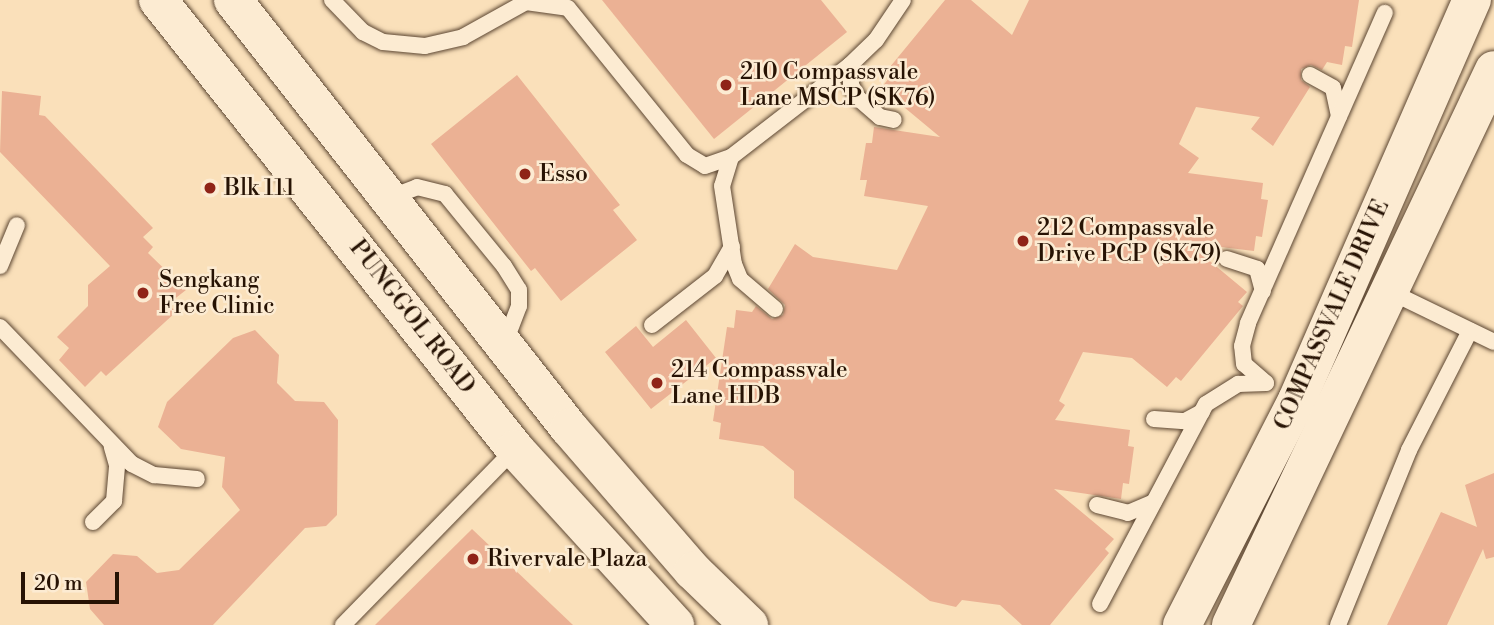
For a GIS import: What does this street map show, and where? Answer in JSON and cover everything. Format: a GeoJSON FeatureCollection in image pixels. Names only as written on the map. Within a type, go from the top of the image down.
{"type":"FeatureCollection","features":[{"type":"Feature","properties":{"kind":"main road","name":"PUNGGOL ROAD"},"geometry":{"type":"LineString","coordinates":[[158,0],[515,449],[675,625]]}},
{"type":"Feature","properties":{"kind":"main road"},"geometry":{"type":"LineString","coordinates":[[233,0],[504,345],[693,571],[749,625]]}},
{"type":"Feature","properties":{"kind":"main road","name":"COMPASSVALE DRIVE"},"geometry":{"type":"LineString","coordinates":[[1182,625],[1297,400],[1472,0]]}},
{"type":"Feature","properties":{"kind":"main road","name":"COMPASSVALE DRIVE"},"geometry":{"type":"LineString","coordinates":[[1231,625],[1494,70]]}},
{"type":"Feature","properties":{"kind":"lane"},"geometry":{"type":"LineString","coordinates":[[332,0],[363,32],[383,42],[425,46],[464,37],[526,2],[568,8],[687,155],[705,166],[731,157],[850,65],[876,40],[902,0]]}},
{"type":"Feature","properties":{"kind":"lane"},"geometry":{"type":"LineString","coordinates":[[1100,604],[1202,412],[1213,398],[1238,384],[1266,383],[1244,364],[1242,346],[1263,291],[1385,13]]}},
{"type":"Feature","properties":{"kind":"lane"},"geometry":{"type":"LineString","coordinates":[[850,65],[851,85],[858,98],[880,117],[894,120]]}},
{"type":"Feature","properties":{"kind":"lane"},"geometry":{"type":"LineString","coordinates":[[1310,75],[1333,88],[1339,116]]}},
{"type":"Feature","properties":{"kind":"lane"},"geometry":{"type":"LineString","coordinates":[[731,157],[722,186],[740,279],[775,309]]}},
{"type":"Feature","properties":{"kind":"lane"},"geometry":{"type":"LineString","coordinates":[[0,265],[17,225]]}},
{"type":"Feature","properties":{"kind":"lane"},"geometry":{"type":"LineString","coordinates":[[652,325],[715,276],[732,247]]}},
{"type":"Feature","properties":{"kind":"lane"},"geometry":{"type":"LineString","coordinates":[[1227,259],[1257,269],[1263,291]]}},
{"type":"Feature","properties":{"kind":"lane"},"geometry":{"type":"LineString","coordinates":[[1391,292],[1494,342]]}},
{"type":"Feature","properties":{"kind":"lane"},"geometry":{"type":"LineString","coordinates":[[0,327],[112,447],[154,475],[197,479]]}},
{"type":"Feature","properties":{"kind":"lane"},"geometry":{"type":"LineString","coordinates":[[1338,625],[1409,450],[1470,331]]}},
{"type":"Feature","properties":{"kind":"lane"},"geometry":{"type":"LineString","coordinates":[[1154,419],[1185,421],[1202,412]]}},
{"type":"Feature","properties":{"kind":"lane"},"geometry":{"type":"LineString","coordinates":[[93,522],[114,500],[117,466],[112,447]]}},
{"type":"Feature","properties":{"kind":"lane"},"geometry":{"type":"LineString","coordinates":[[343,625],[515,449]]}},
{"type":"Feature","properties":{"kind":"lane"},"geometry":{"type":"LineString","coordinates":[[1097,505],[1128,513],[1154,502]]}},
{"type":"Feature","properties":{"kind":"building","name":"210 Compassvale Lane MSCP (SK76)"},"geometry":{"type":"Polygon","coordinates":[[[602,0],[821,0],[847,32],[714,139],[602,0]]]}},
{"type":"Feature","properties":{"kind":"building"},"geometry":{"type":"Polygon","coordinates":[[[945,0],[971,0],[1012,35],[1029,0],[1359,0],[1352,47],[1345,46],[1342,65],[1327,62],[1322,70],[1311,65],[1301,69],[1301,80],[1310,87],[1273,146],[1251,129],[1260,117],[1196,107],[1179,144],[1199,158],[1188,173],[1263,183],[1261,199],[1268,200],[1262,237],[1256,236],[1254,251],[1188,243],[1247,292],[1238,302],[1243,306],[1181,381],[1176,377],[1167,387],[1132,358],[1083,352],[1059,401],[1065,405],[1055,420],[1130,430],[1128,446],[1134,447],[1129,484],[1123,483],[1121,499],[1054,489],[1114,539],[1105,549],[1109,553],[1050,625],[1022,625],[1000,605],[962,600],[956,607],[930,601],[794,498],[794,471],[763,446],[719,439],[721,423],[713,421],[727,327],[734,328],[736,310],[752,312],[756,306],[772,319],[783,315],[785,305],[768,289],[795,244],[813,257],[897,270],[928,206],[864,196],[867,180],[860,180],[866,143],[872,143],[874,127],[940,137],[881,88],[890,77],[885,73],[945,0]]]}},
{"type":"Feature","properties":{"kind":"building","name":"Esso"},"geometry":{"type":"Polygon","coordinates":[[[517,75],[620,205],[613,210],[637,240],[561,301],[535,268],[531,271],[431,144],[517,75]]]}},
{"type":"Feature","properties":{"kind":"building"},"geometry":{"type":"Polygon","coordinates":[[[2,91],[41,96],[39,115],[45,116],[153,228],[143,237],[153,247],[148,253],[186,290],[168,304],[176,312],[106,376],[101,371],[85,387],[59,360],[69,348],[57,337],[88,306],[88,285],[110,266],[0,152],[2,91]]]}},
{"type":"Feature","properties":{"kind":"building","name":"214 Compassvale Lane HDB"},"geometry":{"type":"Polygon","coordinates":[[[686,320],[716,358],[651,409],[605,352],[636,326],[653,347],[686,320]]]}},
{"type":"Feature","properties":{"kind":"building"},"geometry":{"type":"Polygon","coordinates":[[[255,330],[279,355],[277,383],[295,401],[324,402],[338,420],[337,515],[326,526],[305,528],[213,625],[104,625],[90,609],[86,582],[113,554],[137,556],[157,573],[179,570],[240,510],[222,487],[225,457],[181,449],[158,427],[167,402],[233,338],[255,330]]]}},
{"type":"Feature","properties":{"kind":"building"},"geometry":{"type":"Polygon","coordinates":[[[1494,473],[1494,557],[1486,559],[1483,549],[1447,625],[1387,625],[1441,512],[1477,527],[1465,485],[1494,473]]]}},
{"type":"Feature","properties":{"kind":"building","name":"Rivervale Plaza"},"geometry":{"type":"Polygon","coordinates":[[[472,529],[573,625],[375,625],[472,529]]]}},
{"type":"Feature","properties":{"kind":"place","name":"210 Compassvale Lane MSCP (SK76)"},"geometry":{"type":"Point","coordinates":[726,85]}},
{"type":"Feature","properties":{"kind":"place","name":"Esso"},"geometry":{"type":"Point","coordinates":[525,174]}},
{"type":"Feature","properties":{"kind":"place","name":"Blk 111"},"geometry":{"type":"Point","coordinates":[210,188]}},
{"type":"Feature","properties":{"kind":"place","name":"212 Compassvale Drive PCP (SK79)"},"geometry":{"type":"Point","coordinates":[1023,241]}},
{"type":"Feature","properties":{"kind":"place","name":"Sengkang Free Clinic"},"geometry":{"type":"Point","coordinates":[143,293]}},
{"type":"Feature","properties":{"kind":"place","name":"214 Compassvale Lane HDB"},"geometry":{"type":"Point","coordinates":[657,383]}},
{"type":"Feature","properties":{"kind":"place","name":"Rivervale Plaza"},"geometry":{"type":"Point","coordinates":[473,559]}}]}
